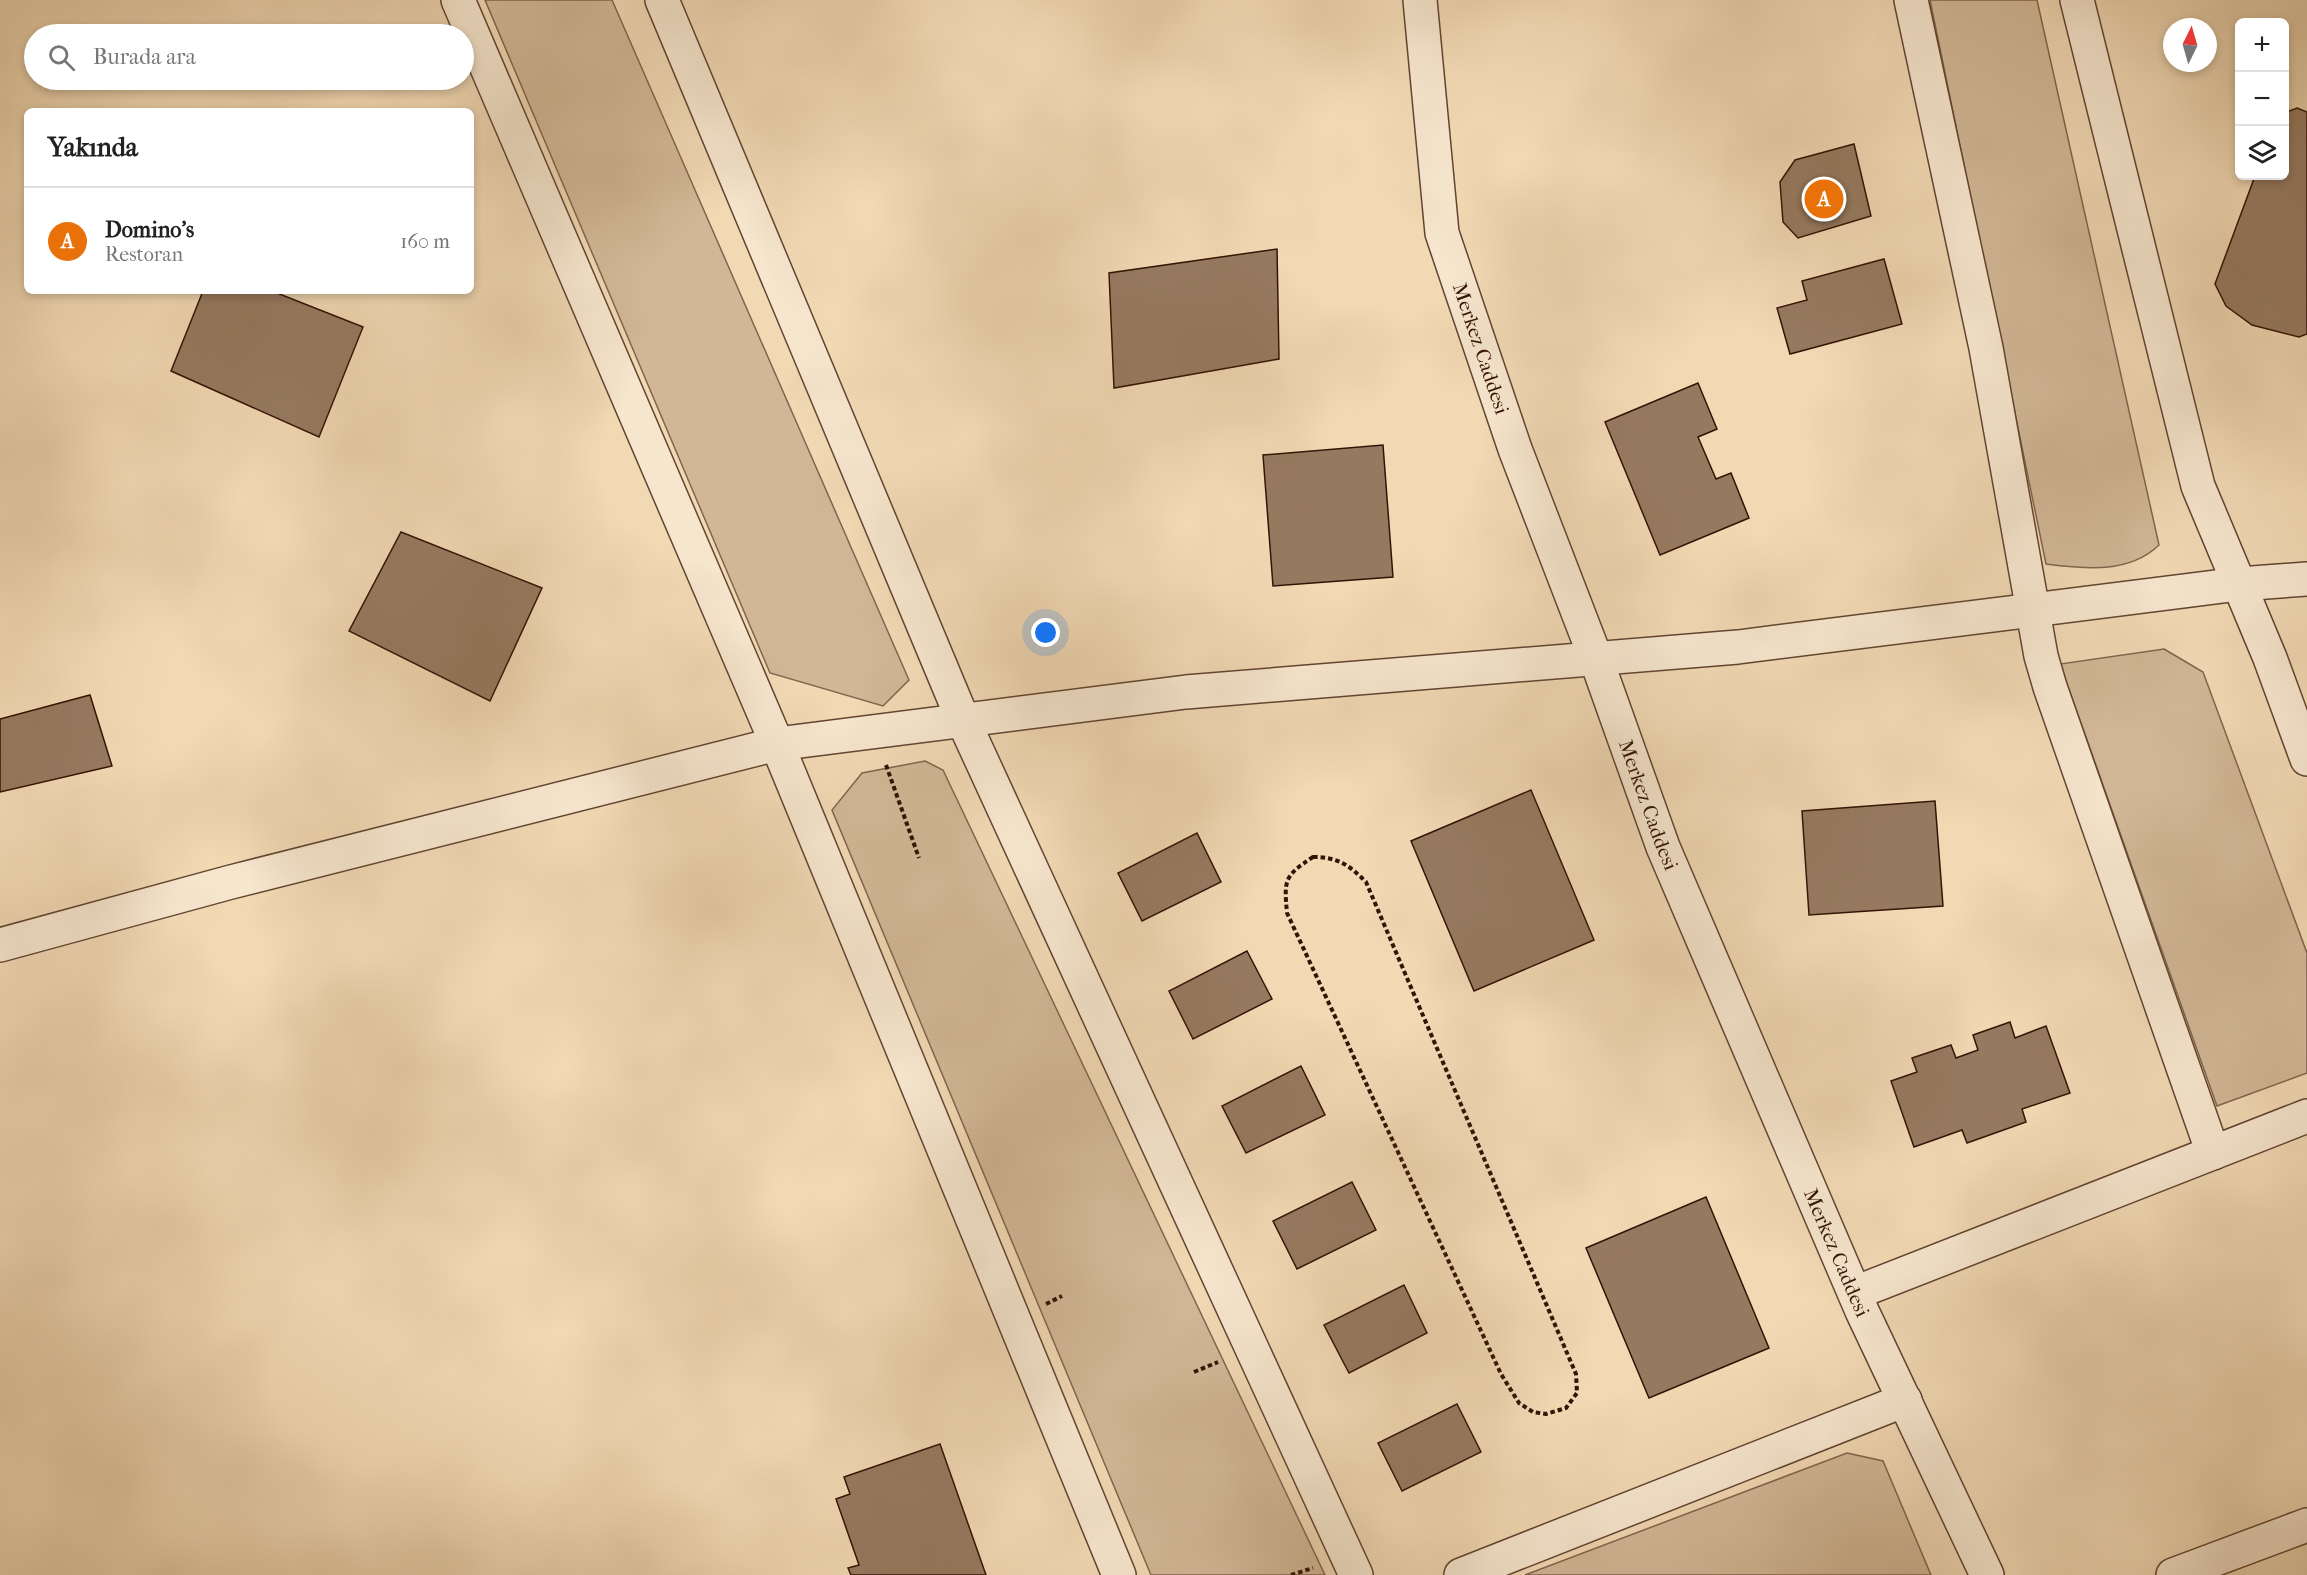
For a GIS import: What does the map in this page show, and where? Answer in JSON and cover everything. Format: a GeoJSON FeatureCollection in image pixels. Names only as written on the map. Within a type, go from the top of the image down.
{"type":"FeatureCollection","features":[{"type":"Feature","properties":{"kind":"street"},"geometry":{"type":"LineString","coordinates":[[458,0],[468,24]]}},
{"type":"Feature","properties":{"kind":"street"},"geometry":{"type":"LineString","coordinates":[[662,0],[963,720],[1356,1575]]}},
{"type":"Feature","properties":{"kind":"street","name":"Merkez Caddesi"},"geometry":{"type":"LineString","coordinates":[[1420,0],[1442,233],[1515,449],[1596,658],[1663,847],[1855,1293],[1987,1575]]}},
{"type":"Feature","properties":{"kind":"street"},"geometry":{"type":"LineString","coordinates":[[1911,0],[1986,348],[2032,610],[2050,687],[2214,1153]]}},
{"type":"Feature","properties":{"kind":"street"},"geometry":{"type":"LineString","coordinates":[[2078,0],[2198,486],[2270,658],[2307,759]]}},
{"type":"Feature","properties":{"kind":"street"},"geometry":{"type":"LineString","coordinates":[[474,37],[777,744],[1119,1575]]}},
{"type":"Feature","properties":{"kind":"street"},"geometry":{"type":"LineString","coordinates":[[0,945],[231,882],[777,744],[1186,692],[1738,647],[2239,584],[2307,579]]}},
{"type":"Feature","properties":{"kind":"street"},"geometry":{"type":"LineString","coordinates":[[1855,1293],[2307,1116]]}},
{"type":"Feature","properties":{"kind":"street"},"geometry":{"type":"LineString","coordinates":[[1461,1575],[1905,1400]]}},
{"type":"Feature","properties":{"kind":"street"},"geometry":{"type":"LineString","coordinates":[[2173,1575],[2307,1525]]}},
{"type":"Feature","properties":{"kind":"path"},"geometry":{"type":"LineString","coordinates":[[874,731],[919,858]]}},
{"type":"Feature","properties":{"kind":"path"},"geometry":{"type":"LineString","coordinates":[[1313,857],[1332,857],[1350,866],[1366,882],[1576,1374],[1577,1393],[1566,1408],[1546,1414],[1533,1412],[1519,1403],[1501,1374],[1287,913],[1285,884],[1296,868],[1313,857]]}},
{"type":"Feature","properties":{"kind":"path"},"geometry":{"type":"LineString","coordinates":[[1040,1307],[1062,1296]]}},
{"type":"Feature","properties":{"kind":"shaded area"},"geometry":{"type":"Polygon","coordinates":[[[485,0],[612,0],[909,680],[883,706],[770,673],[485,0]]]}},
{"type":"Feature","properties":{"kind":"shaded area"},"geometry":{"type":"Polygon","coordinates":[[[1930,0],[2037,0],[2159,545],[2134,561],[2091,568],[2046,564],[1930,0]]]}},
{"type":"Feature","properties":{"kind":"shaded area"},"geometry":{"type":"Polygon","coordinates":[[[2164,649],[2203,672],[2307,953],[2307,1073],[2217,1106],[2060,664],[2164,649]]]}},
{"type":"Feature","properties":{"kind":"shaded area"},"geometry":{"type":"Polygon","coordinates":[[[925,761],[943,770],[1325,1575],[1151,1575],[832,810],[862,773],[925,761]]]}},
{"type":"Feature","properties":{"kind":"shaded area"},"geometry":{"type":"Polygon","coordinates":[[[1847,1453],[1883,1461],[1931,1575],[1525,1575],[1847,1453]]]}},
{"type":"Feature","properties":{"kind":"building"},"geometry":{"type":"Polygon","coordinates":[[[2297,108],[2307,112],[2307,334],[2299,337],[2252,325],[2226,306],[2215,284],[2254,180],[2289,180],[2289,111],[2297,108]]]}},
{"type":"Feature","properties":{"kind":"building"},"geometry":{"type":"Polygon","coordinates":[[[1854,144],[1871,216],[1798,238],[1783,222],[1780,182],[1795,160],[1854,144]]]}},
{"type":"Feature","properties":{"kind":"building"},"geometry":{"type":"Polygon","coordinates":[[[1277,249],[1279,359],[1114,388],[1109,273],[1277,249]]]}},
{"type":"Feature","properties":{"kind":"building"},"geometry":{"type":"Polygon","coordinates":[[[1884,259],[1902,324],[1790,354],[1777,308],[1807,300],[1802,281],[1884,259]]]}},
{"type":"Feature","properties":{"kind":"building"},"geometry":{"type":"Polygon","coordinates":[[[202,294],[280,294],[363,327],[319,437],[171,371],[202,294]]]}},
{"type":"Feature","properties":{"kind":"building"},"geometry":{"type":"Polygon","coordinates":[[[1698,383],[1717,429],[1698,437],[1716,479],[1731,473],[1749,518],[1660,555],[1605,422],[1698,383]]]}},
{"type":"Feature","properties":{"kind":"building"},"geometry":{"type":"Polygon","coordinates":[[[1383,445],[1393,577],[1273,586],[1263,455],[1383,445]]]}},
{"type":"Feature","properties":{"kind":"building"},"geometry":{"type":"Polygon","coordinates":[[[401,532],[542,588],[490,701],[349,631],[401,532]]]}},
{"type":"Feature","properties":{"kind":"building"},"geometry":{"type":"Polygon","coordinates":[[[90,695],[112,766],[0,792],[0,719],[90,695]]]}},
{"type":"Feature","properties":{"kind":"building"},"geometry":{"type":"Polygon","coordinates":[[[1531,790],[1594,940],[1474,991],[1411,841],[1531,790]]]}},
{"type":"Feature","properties":{"kind":"building"},"geometry":{"type":"Polygon","coordinates":[[[1935,801],[1943,906],[1809,915],[1802,811],[1935,801]]]}},
{"type":"Feature","properties":{"kind":"building"},"geometry":{"type":"Polygon","coordinates":[[[1197,833],[1221,882],[1142,921],[1118,873],[1197,833]]]}},
{"type":"Feature","properties":{"kind":"building"},"geometry":{"type":"Polygon","coordinates":[[[1247,951],[1272,999],[1193,1039],[1169,991],[1247,951]]]}},
{"type":"Feature","properties":{"kind":"building"},"geometry":{"type":"Polygon","coordinates":[[[2010,1022],[2015,1038],[2046,1026],[2070,1093],[2022,1109],[2026,1122],[1967,1143],[1962,1130],[1914,1147],[1891,1081],[1917,1072],[1912,1058],[1951,1045],[1956,1058],[1978,1050],[1973,1035],[2010,1022]]]}},
{"type":"Feature","properties":{"kind":"building"},"geometry":{"type":"Polygon","coordinates":[[[1301,1066],[1325,1115],[1246,1153],[1222,1106],[1301,1066]]]}},
{"type":"Feature","properties":{"kind":"building"},"geometry":{"type":"Polygon","coordinates":[[[1352,1182],[1376,1230],[1297,1269],[1273,1221],[1352,1182]]]}},
{"type":"Feature","properties":{"kind":"building"},"geometry":{"type":"Polygon","coordinates":[[[1706,1197],[1769,1348],[1649,1398],[1586,1248],[1706,1197]]]}},
{"type":"Feature","properties":{"kind":"building"},"geometry":{"type":"Polygon","coordinates":[[[1404,1285],[1427,1333],[1349,1373],[1324,1325],[1404,1285]]]}},
{"type":"Feature","properties":{"kind":"building"},"geometry":{"type":"Polygon","coordinates":[[[1457,1404],[1481,1452],[1402,1491],[1378,1443],[1457,1404]]]}},
{"type":"Feature","properties":{"kind":"building"},"geometry":{"type":"Polygon","coordinates":[[[940,1444],[986,1575],[851,1575],[848,1568],[859,1565],[836,1499],[850,1494],[844,1477],[940,1444]]]}},
{"type":"Feature","properties":{"kind":"place","name":"Domino's"},"geometry":{"type":"Point","coordinates":[1824,199]}}]}
